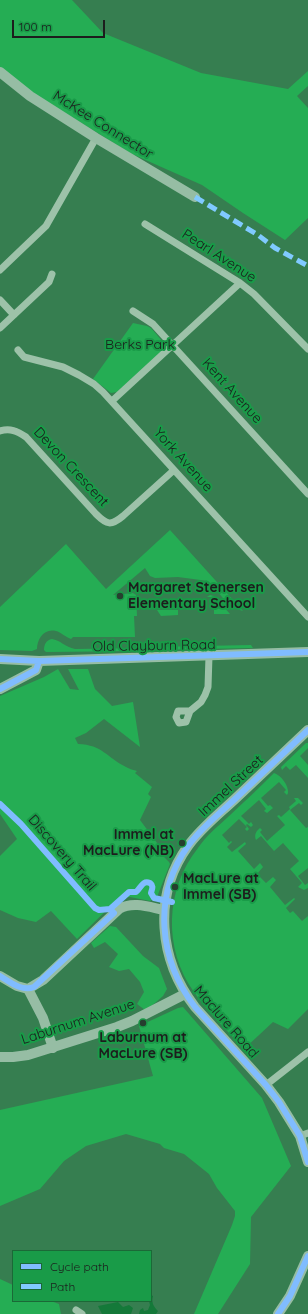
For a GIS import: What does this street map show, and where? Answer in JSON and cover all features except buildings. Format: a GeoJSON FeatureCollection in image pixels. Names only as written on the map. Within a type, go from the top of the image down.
{"type":"FeatureCollection","features":[{"type":"Feature","properties":{"kind":"street","name":"McKee Connector"},"geometry":{"type":"LineString","coordinates":[[0,72],[30,96],[96,138],[195,197]]}},
{"type":"Feature","properties":{"kind":"street"},"geometry":{"type":"LineString","coordinates":[[0,270],[46,226],[96,138]]}},
{"type":"Feature","properties":{"kind":"street","name":"Pearl Avenue"},"geometry":{"type":"LineString","coordinates":[[145,224],[240,283],[254,294],[308,348]]}},
{"type":"Feature","properties":{"kind":"street"},"geometry":{"type":"LineString","coordinates":[[0,328],[49,282],[52,274]]}},
{"type":"Feature","properties":{"kind":"street"},"geometry":{"type":"LineString","coordinates":[[112,401],[240,283]]}},
{"type":"Feature","properties":{"kind":"street"},"geometry":{"type":"LineString","coordinates":[[0,300],[14,315]]}},
{"type":"Feature","properties":{"kind":"street","name":"Kent Avenue"},"geometry":{"type":"LineString","coordinates":[[132,311],[153,324],[308,494]]}},
{"type":"Feature","properties":{"kind":"street","name":"York Avenue"},"geometry":{"type":"LineString","coordinates":[[18,350],[24,357],[63,368],[94,384],[112,401],[308,618]]}},
{"type":"Feature","properties":{"kind":"street","name":"Devon Crescent"},"geometry":{"type":"LineString","coordinates":[[0,431],[7,429],[14,430],[26,437],[96,514],[104,521],[110,523],[123,516],[174,470]]}},
{"type":"Feature","properties":{"kind":"street","name":"Old Clayburn Road"},"geometry":{"type":"LineString","coordinates":[[0,659],[39,661],[308,652]]}},
{"type":"Feature","properties":{"kind":"street"},"geometry":{"type":"LineString","coordinates":[[190,711],[201,702],[208,687],[208,656]]}},
{"type":"Feature","properties":{"kind":"street"},"geometry":{"type":"LineString","coordinates":[[0,688],[36,670],[39,661]]}},
{"type":"Feature","properties":{"kind":"street","name":"Immel Street"},"geometry":{"type":"LineString","coordinates":[[176,866],[188,846],[204,828],[308,730]]}},
{"type":"Feature","properties":{"kind":"street","name":"Maclure Road"},"geometry":{"type":"LineString","coordinates":[[176,866],[164,910],[167,952],[175,973],[185,994],[195,1007],[266,1085],[304,1135],[308,1162]]}},
{"type":"Feature","properties":{"kind":"street"},"geometry":{"type":"LineString","coordinates":[[0,976],[17,986],[28,989],[43,980],[119,909],[126,905],[132,904],[164,910]]}},
{"type":"Feature","properties":{"kind":"street"},"geometry":{"type":"LineString","coordinates":[[28,989],[43,1018],[53,1048]]}},
{"type":"Feature","properties":{"kind":"street","name":"Laburnum Avenue"},"geometry":{"type":"LineString","coordinates":[[0,1057],[28,1055],[53,1048],[132,1021],[185,994]]}},
{"type":"Feature","properties":{"kind":"street"},"geometry":{"type":"LineString","coordinates":[[266,1085],[308,1052]]}},
{"type":"Feature","properties":{"kind":"street"},"geometry":{"type":"LineString","coordinates":[[278,1314],[290,1296],[308,1256]]}},
{"type":"Feature","properties":{"kind":"green space"},"geometry":{"type":"Polygon","coordinates":[[[0,0],[72,0],[103,33],[201,73],[288,89],[308,71],[308,86],[297,96],[308,108],[308,218],[285,240],[202,185],[132,154],[31,92],[0,68],[0,0]]]}},
{"type":"Feature","properties":{"kind":"green space","name":"Berks Park"},"geometry":{"type":"Polygon","coordinates":[[[133,323],[151,328],[163,342],[164,346],[161,352],[117,392],[111,393],[93,379],[133,323]]]}},
{"type":"Feature","properties":{"kind":"green space"},"geometry":{"type":"Polygon","coordinates":[[[170,530],[243,611],[228,603],[208,581],[178,577],[155,578],[150,576],[145,568],[113,595],[133,593],[136,595],[137,616],[134,616],[135,637],[73,637],[71,639],[58,632],[48,631],[40,638],[37,649],[32,651],[0,650],[0,607],[66,544],[106,589],[170,530]]]}},
{"type":"Feature","properties":{"kind":"green space"},"geometry":{"type":"Polygon","coordinates":[[[210,595],[214,596],[230,614],[214,614],[214,597],[207,597],[210,595]]]}},
{"type":"Feature","properties":{"kind":"green space"},"geometry":{"type":"Polygon","coordinates":[[[157,610],[178,610],[178,615],[161,616],[157,610]]]}},
{"type":"Feature","properties":{"kind":"green space"},"geometry":{"type":"Polygon","coordinates":[[[52,639],[75,649],[143,648],[143,651],[46,652],[44,650],[45,645],[48,640],[52,639]]]}},
{"type":"Feature","properties":{"kind":"green space"},"geometry":{"type":"Polygon","coordinates":[[[251,645],[253,648],[152,650],[152,647],[251,645]]]}},
{"type":"Feature","properties":{"kind":"green space"},"geometry":{"type":"Polygon","coordinates":[[[58,669],[70,689],[79,690],[68,669],[88,669],[95,689],[112,706],[133,702],[140,747],[104,719],[86,733],[75,738],[78,744],[99,749],[119,763],[137,771],[135,773],[152,787],[148,794],[151,797],[140,820],[163,851],[161,854],[170,864],[157,897],[150,901],[130,897],[119,898],[77,939],[51,911],[36,922],[18,918],[0,910],[0,856],[17,839],[0,814],[0,696],[44,677],[58,669]]]}},
{"type":"Feature","properties":{"kind":"green space"},"geometry":{"type":"Polygon","coordinates":[[[306,743],[308,743],[308,748],[300,756],[308,765],[308,778],[296,765],[290,770],[286,766],[282,770],[281,767],[306,743]]]}},
{"type":"Feature","properties":{"kind":"green space"},"geometry":{"type":"Polygon","coordinates":[[[274,773],[282,778],[286,784],[288,790],[287,795],[284,792],[286,790],[279,782],[261,798],[268,806],[270,805],[273,808],[267,813],[264,811],[266,809],[259,800],[241,816],[249,824],[251,822],[253,825],[251,827],[247,824],[246,825],[249,829],[247,831],[245,829],[247,827],[239,819],[222,835],[229,843],[231,841],[232,842],[227,847],[232,852],[245,842],[246,844],[238,851],[254,869],[260,863],[263,867],[257,874],[266,883],[273,877],[276,880],[270,887],[285,905],[294,898],[295,899],[286,908],[290,913],[293,911],[302,921],[308,916],[308,1009],[288,1029],[273,1022],[244,1049],[205,1007],[184,975],[177,957],[173,938],[172,919],[174,900],[179,882],[187,864],[201,844],[274,773]]]}},
{"type":"Feature","properties":{"kind":"green space"},"geometry":{"type":"Polygon","coordinates":[[[294,798],[298,798],[303,803],[301,805],[299,803],[290,810],[306,828],[308,827],[308,868],[298,876],[305,885],[308,883],[308,888],[304,890],[298,887],[302,883],[290,869],[299,861],[283,843],[274,851],[261,836],[256,840],[255,836],[256,832],[260,828],[262,830],[260,832],[267,841],[285,825],[277,816],[279,815],[281,817],[290,809],[289,807],[296,801],[294,798]]]}},
{"type":"Feature","properties":{"kind":"green space"},"geometry":{"type":"Polygon","coordinates":[[[110,926],[116,927],[143,956],[159,968],[167,989],[163,996],[148,1009],[145,1010],[137,1004],[144,992],[140,982],[129,969],[119,971],[109,967],[118,954],[105,942],[94,948],[91,943],[110,926]]]}},
{"type":"Feature","properties":{"kind":"green space"},"geometry":{"type":"Polygon","coordinates":[[[183,1007],[262,1098],[291,1166],[251,1217],[250,1264],[218,1314],[194,1314],[232,1225],[235,1211],[217,1188],[209,1174],[184,1154],[164,1148],[160,1144],[126,1134],[86,1146],[64,1161],[40,1189],[0,1206],[0,1110],[153,1076],[139,1026],[183,1007]]]}},
{"type":"Feature","properties":{"kind":"green space"},"geometry":{"type":"Polygon","coordinates":[[[0,1279],[12,1285],[12,1302],[54,1302],[59,1304],[61,1314],[0,1314],[0,1279]]]}},
{"type":"Feature","properties":{"kind":"shaded area"},"geometry":{"type":"Polygon","coordinates":[[[152,1301],[153,1305],[158,1311],[156,1314],[139,1314],[140,1310],[143,1308],[144,1311],[148,1310],[150,1305],[149,1302],[152,1301]]]}},
{"type":"Feature","properties":{"kind":"shaded area"},"geometry":{"type":"Polygon","coordinates":[[[118,1302],[123,1307],[129,1305],[133,1308],[131,1314],[102,1314],[98,1306],[118,1302]]]}},
{"type":"Feature","properties":{"kind":"marked path"},"geometry":{"type":"LineString","coordinates":[[195,197],[258,235],[275,248],[308,266]]}},
{"type":"Feature","properties":{"kind":"cycle path"},"geometry":{"type":"LineString","coordinates":[[0,659],[39,661],[308,652]]}},
{"type":"Feature","properties":{"kind":"cycle path"},"geometry":{"type":"LineString","coordinates":[[0,689],[36,670],[39,661]]}},
{"type":"Feature","properties":{"kind":"cycle path"},"geometry":{"type":"LineString","coordinates":[[308,730],[193,839],[176,865],[169,886],[165,907],[164,928],[167,949],[183,989],[195,1007],[266,1085],[279,1102],[300,1136],[308,1162]]}},
{"type":"Feature","properties":{"kind":"cycle path","name":"Discovery Trail"},"geometry":{"type":"LineString","coordinates":[[0,804],[21,824],[95,908],[99,910],[110,909]]}},
{"type":"Feature","properties":{"kind":"cycle path"},"geometry":{"type":"LineString","coordinates":[[110,909],[129,892],[136,892],[147,882],[152,885],[151,893],[154,898],[172,902]]}},
{"type":"Feature","properties":{"kind":"cycle path"},"geometry":{"type":"LineString","coordinates":[[0,976],[21,987],[34,987],[114,913],[110,909]]}},
{"type":"Feature","properties":{"kind":"cycle path"},"geometry":{"type":"LineString","coordinates":[[278,1314],[290,1296],[308,1256]]}},
{"type":"Feature","properties":{"kind":"place","name":"Margaret Stenersen Elementary School"},"geometry":{"type":"Point","coordinates":[120,596]}},
{"type":"Feature","properties":{"kind":"place","name":"Immel at MacLure (NB)"},"geometry":{"type":"Point","coordinates":[182,843]}},
{"type":"Feature","properties":{"kind":"place","name":"MacLure at Immel (SB)"},"geometry":{"type":"Point","coordinates":[175,887]}},
{"type":"Feature","properties":{"kind":"place","name":"Laburnum at MacLure (SB)"},"geometry":{"type":"Point","coordinates":[143,1023]}}]}
